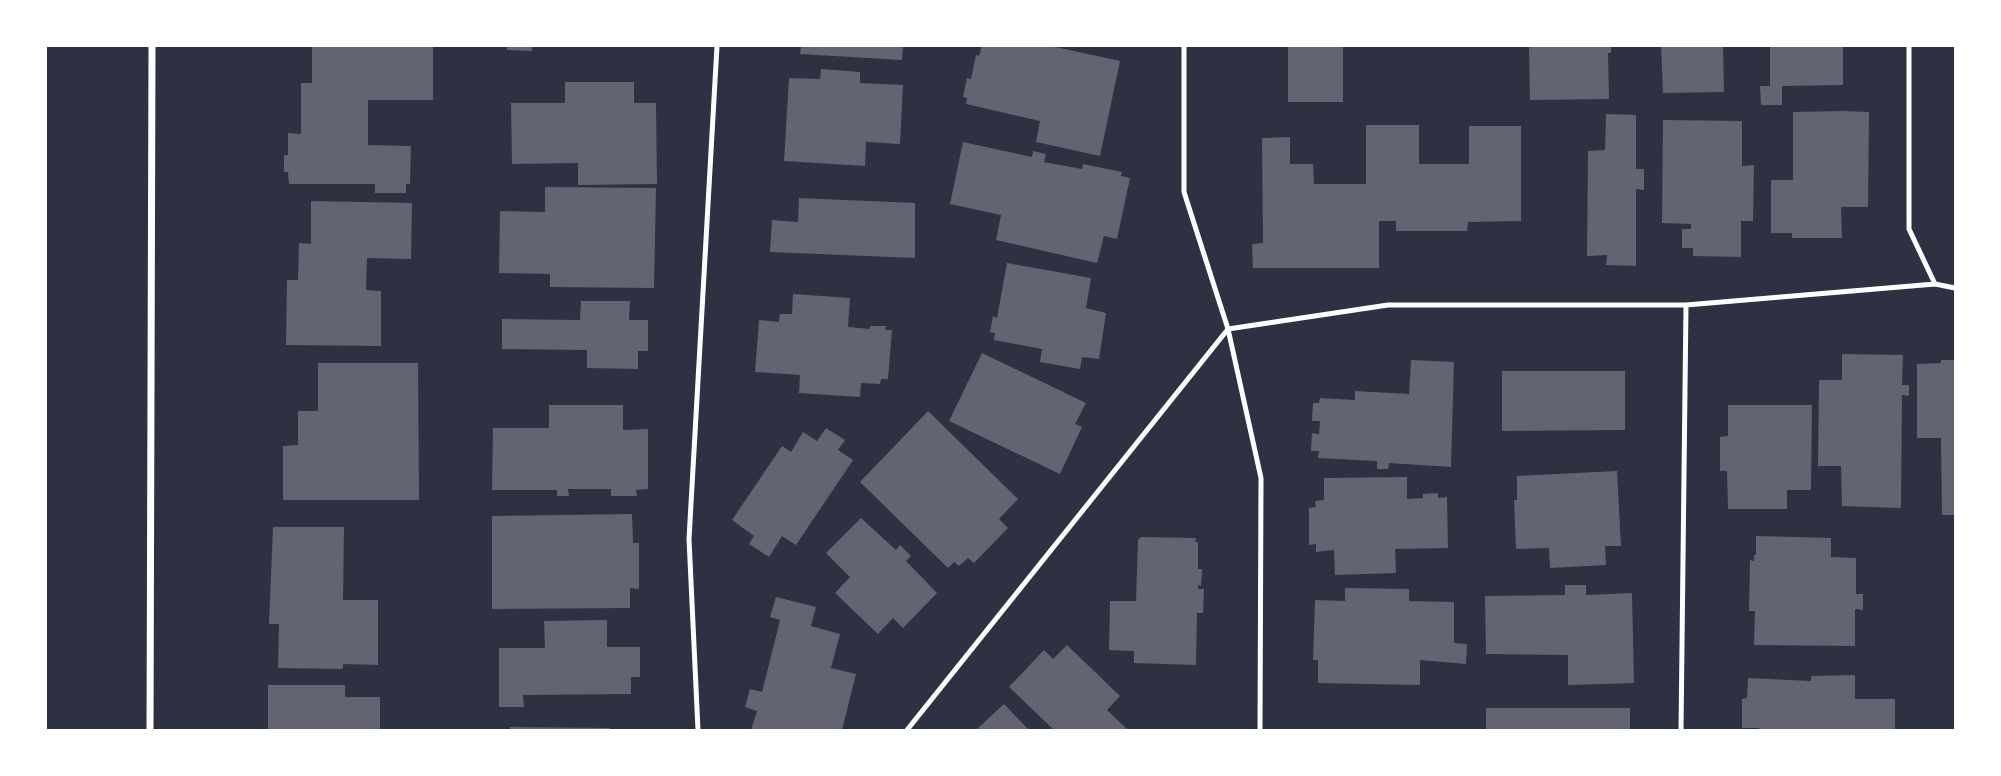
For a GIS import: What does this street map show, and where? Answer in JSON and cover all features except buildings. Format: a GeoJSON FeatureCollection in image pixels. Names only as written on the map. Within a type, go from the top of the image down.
{"type":"FeatureCollection","features":[{"type":"Feature","properties":{"kind":"street"},"geometry":{"type":"LineString","coordinates":[[150,730],[152,46]]}},
{"type":"Feature","properties":{"kind":"lane"},"geometry":{"type":"LineString","coordinates":[[698,730],[689,539],[717,46]]}},
{"type":"Feature","properties":{"kind":"lane"},"geometry":{"type":"LineString","coordinates":[[1184,46],[1184,192],[1228,329],[1261,478],[1260,730]]}},
{"type":"Feature","properties":{"kind":"lane"},"geometry":{"type":"LineString","coordinates":[[1909,46],[1909,229],[1935,284]]}},
{"type":"Feature","properties":{"kind":"lane"},"geometry":{"type":"LineString","coordinates":[[907,730],[1228,329],[1388,305],[1686,305],[1935,284],[1955,288]]}},
{"type":"Feature","properties":{"kind":"lane"},"geometry":{"type":"LineString","coordinates":[[1681,730],[1686,305]]}}]}
